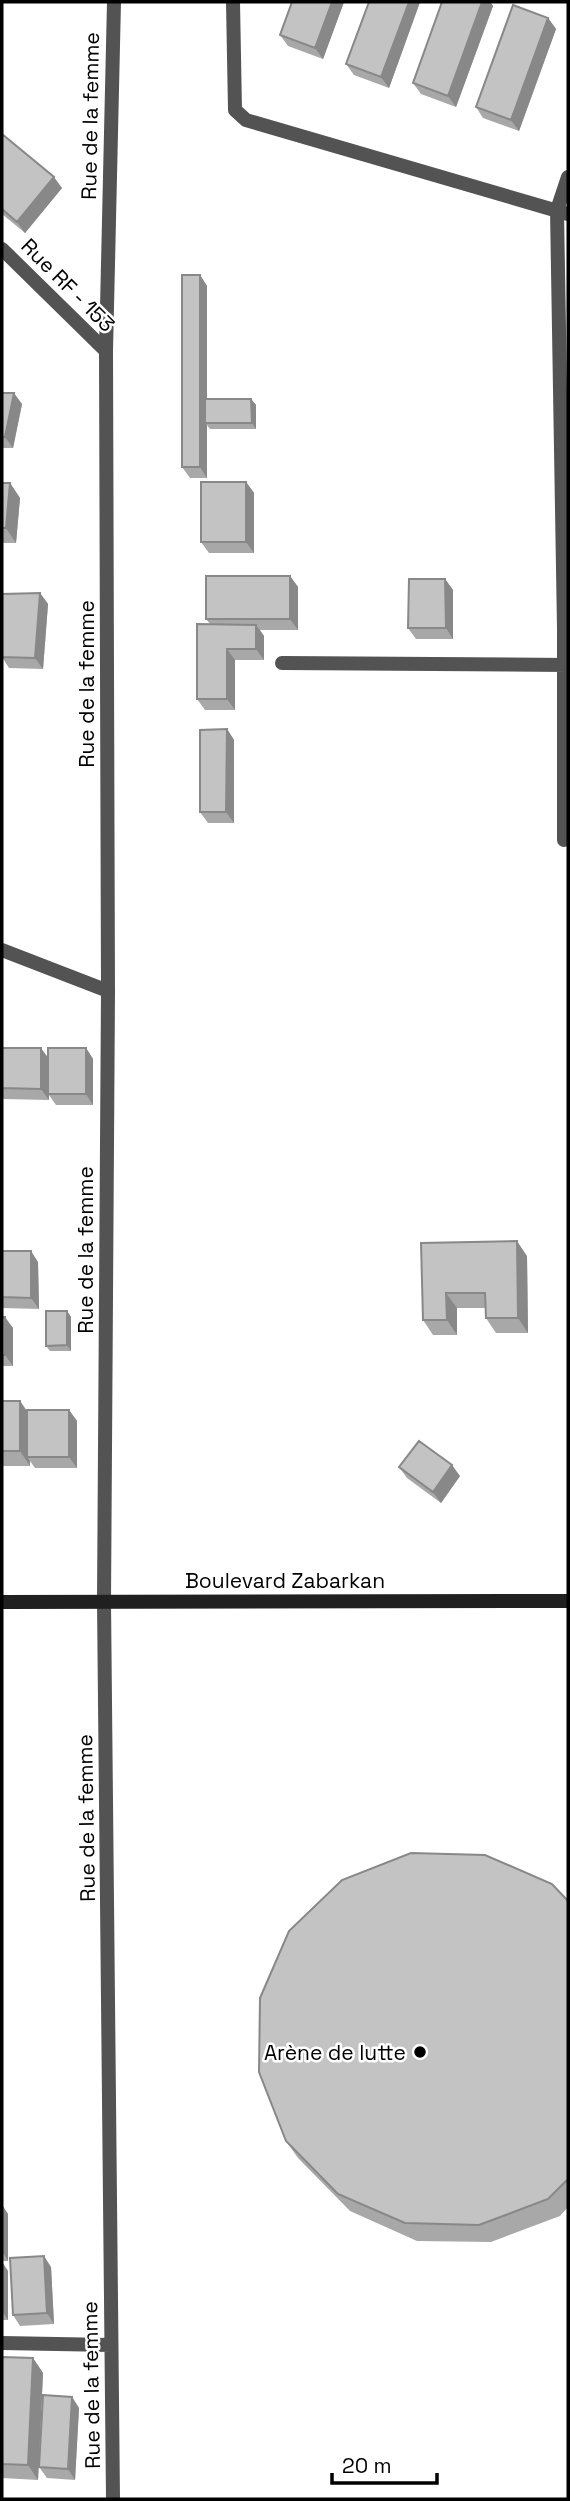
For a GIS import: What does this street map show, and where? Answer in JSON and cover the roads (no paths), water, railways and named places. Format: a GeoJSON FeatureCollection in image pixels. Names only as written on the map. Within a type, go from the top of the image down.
{"type":"FeatureCollection","features":[{"type":"Feature","properties":{"kind":"street","name":"Rue de la femme"},"geometry":{"type":"LineString","coordinates":[[113,2499],[104,1602],[108,991],[106,351],[114,2]]}},
{"type":"Feature","properties":{"kind":"street"},"geometry":{"type":"LineString","coordinates":[[233,2],[235,110],[239,116],[563,212]]}},
{"type":"Feature","properties":{"kind":"street"},"geometry":{"type":"LineString","coordinates":[[564,840],[566,665],[563,212],[568,177]]}},
{"type":"Feature","properties":{"kind":"street","name":"Rue RF - 153"},"geometry":{"type":"LineString","coordinates":[[2,249],[106,351]]}},
{"type":"Feature","properties":{"kind":"street"},"geometry":{"type":"LineString","coordinates":[[282,663],[566,665]]}},
{"type":"Feature","properties":{"kind":"street"},"geometry":{"type":"LineString","coordinates":[[2,950],[108,991]]}},
{"type":"Feature","properties":{"kind":"street","name":"Boulevard Zabarkan"},"geometry":{"type":"LineString","coordinates":[[2,1602],[568,1601]]}},
{"type":"Feature","properties":{"kind":"street"},"geometry":{"type":"LineString","coordinates":[[2,2343],[111,2345]]}},
{"type":"Feature","properties":{"kind":"place","name":"Arène de lutte"},"geometry":{"type":"Point","coordinates":[420,2052]}}]}
